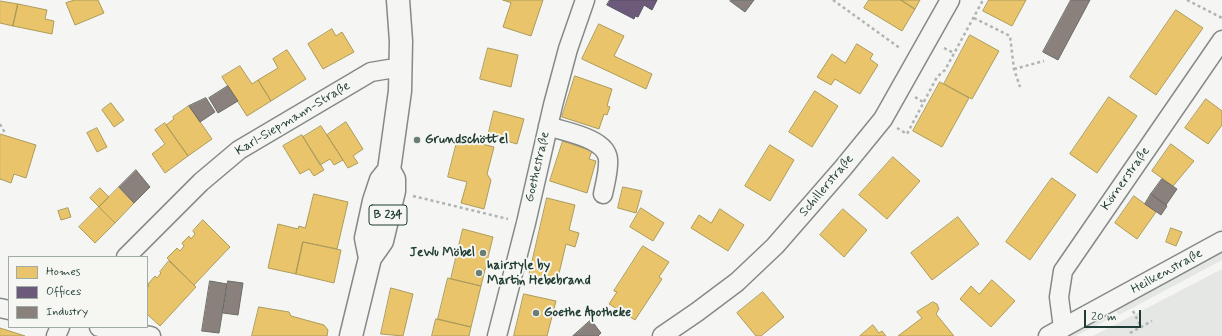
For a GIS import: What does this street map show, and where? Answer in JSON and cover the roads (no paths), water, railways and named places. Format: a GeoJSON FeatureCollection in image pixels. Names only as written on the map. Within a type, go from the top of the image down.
{"type":"FeatureCollection","features":[{"type":"Feature","properties":{"kind":"main road","name":"B 234"},"geometry":{"type":"LineString","coordinates":[[370,258],[366,238],[374,201],[381,180],[389,170],[400,91],[401,70],[398,0]]}},
{"type":"Feature","properties":{"kind":"main road","name":"B 234"},"geometry":{"type":"LineString","coordinates":[[351,336],[370,258],[382,241],[394,191],[394,179],[389,170]]}},
{"type":"Feature","properties":{"kind":"street","name":"Goethestraße"},"geometry":{"type":"LineString","coordinates":[[497,336],[568,49],[585,0]]}},
{"type":"Feature","properties":{"kind":"street","name":"Schillerstraße"},"geometry":{"type":"LineString","coordinates":[[662,336],[737,282],[775,246],[883,119],[950,0]]}},
{"type":"Feature","properties":{"kind":"street","name":"Körnerstraße"},"geometry":{"type":"LineString","coordinates":[[1063,328],[1059,297],[1063,271],[1222,40]]}},
{"type":"Feature","properties":{"kind":"street","name":"Karl-Siepmann-Straße"},"geometry":{"type":"LineString","coordinates":[[127,256],[202,182],[239,150],[371,72],[401,70]]}},
{"type":"Feature","properties":{"kind":"street"},"geometry":{"type":"LineString","coordinates":[[548,126],[585,138],[603,147],[608,158],[603,194]]}},
{"type":"Feature","properties":{"kind":"street","name":"Heilkenstraße"},"geometry":{"type":"LineString","coordinates":[[1048,336],[1222,241]]}},
{"type":"Feature","properties":{"kind":"street"},"geometry":{"type":"LineString","coordinates":[[105,328],[151,336]]}},
{"type":"Feature","properties":{"kind":"place","name":"Grundschöttel"},"geometry":{"type":"Point","coordinates":[417,140]}},
{"type":"Feature","properties":{"kind":"place","name":"JeWu Möbel"},"geometry":{"type":"Point","coordinates":[483,253]}},
{"type":"Feature","properties":{"kind":"place","name":"hairstyle by Martin Hebebrand"},"geometry":{"type":"Point","coordinates":[479,273]}},
{"type":"Feature","properties":{"kind":"place","name":"Goethe Apotheke"},"geometry":{"type":"Point","coordinates":[536,313]}}]}
